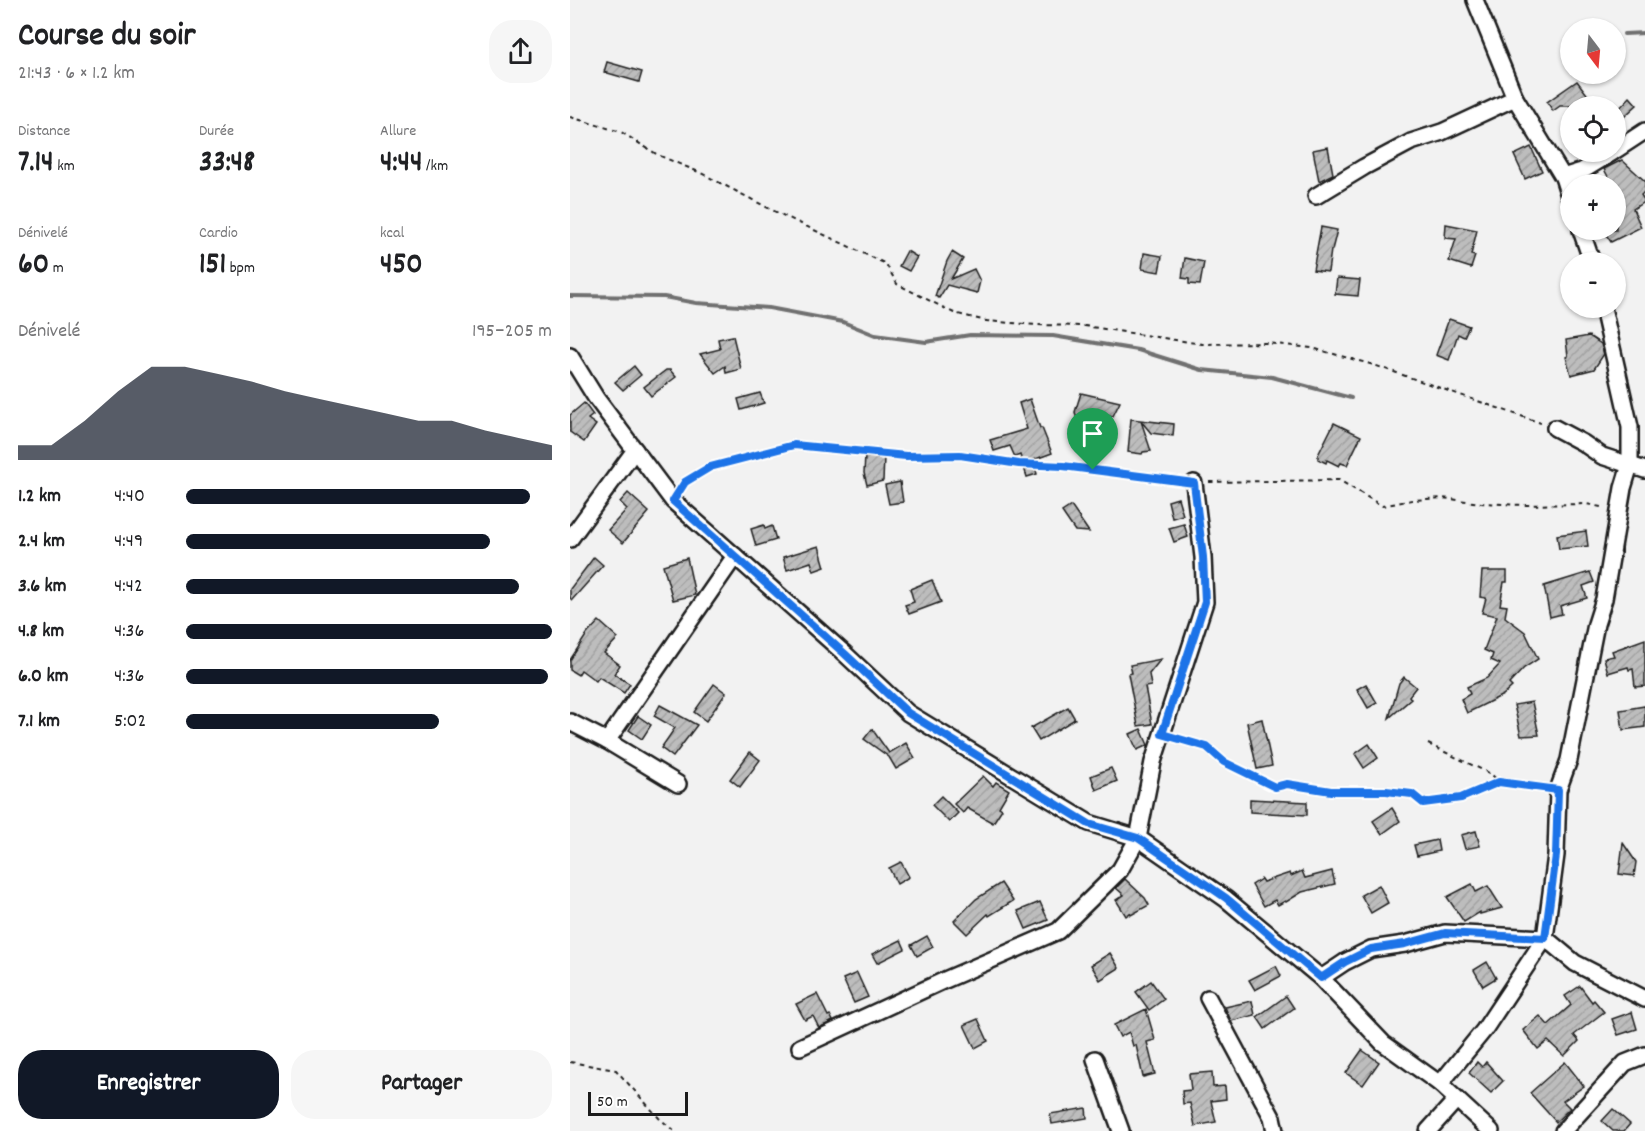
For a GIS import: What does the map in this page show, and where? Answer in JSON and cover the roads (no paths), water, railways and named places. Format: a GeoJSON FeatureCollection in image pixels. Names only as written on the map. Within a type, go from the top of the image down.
{"type":"FeatureCollection","features":[{"type":"Feature","properties":{"kind":"street"},"geometry":{"type":"LineString","coordinates":[[1475,0],[1515,98],[1561,174]]}},
{"type":"Feature","properties":{"kind":"street"},"geometry":{"type":"LineString","coordinates":[[1316,196],[1411,142],[1442,132],[1515,98]]}},
{"type":"Feature","properties":{"kind":"street"},"geometry":{"type":"LineString","coordinates":[[1626,143],[1645,131]]}},
{"type":"Feature","properties":{"kind":"street"},"geometry":{"type":"LineString","coordinates":[[1572,174],[1596,162]]}},
{"type":"Feature","properties":{"kind":"street"},"geometry":{"type":"LineString","coordinates":[[1440,1084],[1484,1030],[1545,938],[1556,855],[1558,790],[1569,760],[1596,624],[1604,599],[1623,488],[1638,467],[1604,318]]}},
{"type":"Feature","properties":{"kind":"street"},"geometry":{"type":"LineString","coordinates":[[570,356],[596,398],[673,501],[908,713],[1089,824],[1138,838],[1226,898],[1321,978],[1383,1043],[1440,1084],[1491,1131]]}},
{"type":"Feature","properties":{"kind":"street"},"geometry":{"type":"LineString","coordinates":[[1556,428],[1602,456],[1638,467]]}},
{"type":"Feature","properties":{"kind":"street"},"geometry":{"type":"LineString","coordinates":[[570,539],[635,450]]}},
{"type":"Feature","properties":{"kind":"street"},"geometry":{"type":"LineString","coordinates":[[800,1047],[1058,931],[1120,870],[1138,838],[1153,762],[1205,602],[1203,557],[1194,483]]}},
{"type":"Feature","properties":{"kind":"street"},"geometry":{"type":"LineString","coordinates":[[607,741],[735,556]]}},
{"type":"Feature","properties":{"kind":"street"},"geometry":{"type":"LineString","coordinates":[[570,722],[607,741],[678,784]]}},
{"type":"Feature","properties":{"kind":"street"},"geometry":{"type":"LineString","coordinates":[[1321,978],[1371,949],[1405,944],[1445,933],[1545,938],[1575,963],[1645,999]]}},
{"type":"Feature","properties":{"kind":"street"},"geometry":{"type":"LineString","coordinates":[[1208,998],[1272,1117],[1275,1131]]}},
{"type":"Feature","properties":{"kind":"street"},"geometry":{"type":"LineString","coordinates":[[1563,1131],[1625,1063],[1645,1055]]}},
{"type":"Feature","properties":{"kind":"street"},"geometry":{"type":"LineString","coordinates":[[1095,1059],[1121,1131]]}},
{"type":"Feature","properties":{"kind":"street"},"geometry":{"type":"LineString","coordinates":[[1428,1131],[1456,1100]]}},
{"type":"Feature","properties":{"kind":"waterway"},"geometry":{"type":"LineString","coordinates":[[1626,34],[1645,33]]}},
{"type":"Feature","properties":{"kind":"waterway"},"geometry":{"type":"LineString","coordinates":[[570,296],[664,297],[696,303],[769,308],[843,322],[875,335],[926,342],[970,335],[1053,336],[1138,350],[1202,370],[1272,377],[1351,398]]}}]}
